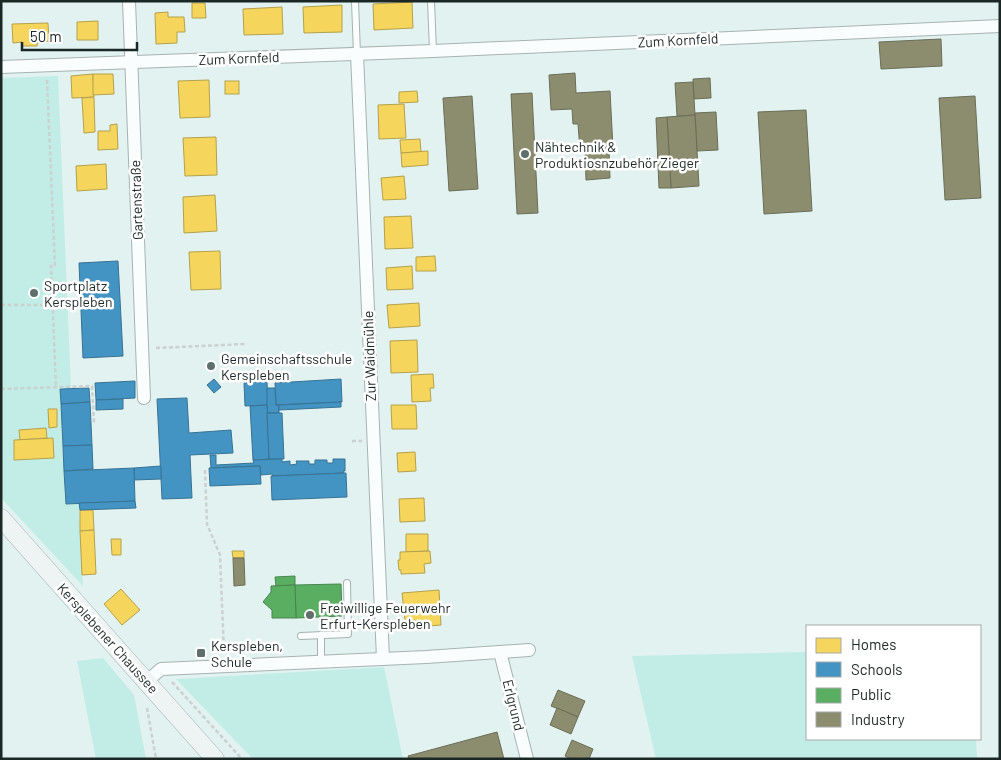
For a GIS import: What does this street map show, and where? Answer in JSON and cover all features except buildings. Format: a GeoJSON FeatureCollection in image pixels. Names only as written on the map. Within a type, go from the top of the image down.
{"type":"FeatureCollection","features":[{"type":"Feature","properties":{"kind":"main road","name":"Kersplebener Chaussee"},"geometry":{"type":"LineString","coordinates":[[1,518],[152,677],[215,759]]}},
{"type":"Feature","properties":{"kind":"street","name":"Gartenstraße"},"geometry":{"type":"LineString","coordinates":[[129,1],[144,398]]}},
{"type":"Feature","properties":{"kind":"street","name":"Zum Kornfeld"},"geometry":{"type":"LineString","coordinates":[[1,66],[433,51],[1000,26]]}},
{"type":"Feature","properties":{"kind":"street","name":"Zur Waidmühle"},"geometry":{"type":"LineString","coordinates":[[356,54],[383,659]]}},
{"type":"Feature","properties":{"kind":"street"},"geometry":{"type":"LineString","coordinates":[[152,677],[161,669],[530,650]]}},
{"type":"Feature","properties":{"kind":"street","name":"Erlgrund"},"geometry":{"type":"LineString","coordinates":[[500,652],[527,759]]}},
{"type":"Feature","properties":{"kind":"lane"},"geometry":{"type":"LineString","coordinates":[[355,1],[356,54]]}},
{"type":"Feature","properties":{"kind":"lane"},"geometry":{"type":"LineString","coordinates":[[431,1],[433,51]]}},
{"type":"Feature","properties":{"kind":"lane"},"geometry":{"type":"LineString","coordinates":[[301,636],[348,634],[347,584]]}},
{"type":"Feature","properties":{"kind":"lane"},"geometry":{"type":"LineString","coordinates":[[321,635],[322,661]]}},
{"type":"Feature","properties":{"kind":"path"},"geometry":{"type":"LineString","coordinates":[[46,65],[55,266],[52,266],[52,305],[56,387]]}},
{"type":"Feature","properties":{"kind":"path"},"geometry":{"type":"LineString","coordinates":[[1,305],[52,305]]}},
{"type":"Feature","properties":{"kind":"path"},"geometry":{"type":"LineString","coordinates":[[142,348],[246,344]]}},
{"type":"Feature","properties":{"kind":"path"},"geometry":{"type":"LineString","coordinates":[[1,389],[92,386],[94,424]]}},
{"type":"Feature","properties":{"kind":"path"},"geometry":{"type":"LineString","coordinates":[[205,470],[207,524],[220,555],[224,666]]}},
{"type":"Feature","properties":{"kind":"path"},"geometry":{"type":"LineString","coordinates":[[152,677],[168,678],[242,759]]}},
{"type":"Feature","properties":{"kind":"path"},"geometry":{"type":"LineString","coordinates":[[147,708],[156,759]]}},
{"type":"Feature","properties":{"kind":"green space","name":"Sportplatz Kerspleben"},"geometry":{"type":"Polygon","coordinates":[[[58,76],[71,389],[60,390],[66,504],[79,503],[83,586],[1,498],[1,78],[58,76]]]}},
{"type":"Feature","properties":{"kind":"green space"},"geometry":{"type":"Polygon","coordinates":[[[806,652],[806,740],[976,740],[977,759],[656,759],[632,656],[806,652]]]}},
{"type":"Feature","properties":{"kind":"green space"},"geometry":{"type":"Polygon","coordinates":[[[103,658],[134,695],[146,759],[96,759],[77,661],[103,658]]]}},
{"type":"Feature","properties":{"kind":"green space"},"geometry":{"type":"Polygon","coordinates":[[[384,667],[403,759],[253,759],[176,679],[384,667]]]}},
{"type":"Feature","properties":{"kind":"place","name":"Nähtechnik & Produktiosnzubehör Zieger"},"geometry":{"type":"Point","coordinates":[525,154]}},
{"type":"Feature","properties":{"kind":"place","name":"Sportplatz Kerspleben"},"geometry":{"type":"Point","coordinates":[34,293]}},
{"type":"Feature","properties":{"kind":"place","name":"Gemeinschaftsschule Kerspleben"},"geometry":{"type":"Point","coordinates":[211,366]}},
{"type":"Feature","properties":{"kind":"place","name":"Freiwillige Feuerwehr Erfurt-Kerspleben"},"geometry":{"type":"Point","coordinates":[310,615]}},
{"type":"Feature","properties":{"kind":"place","name":"Kerspleben, Schule"},"geometry":{"type":"Point","coordinates":[201,653]}}]}
